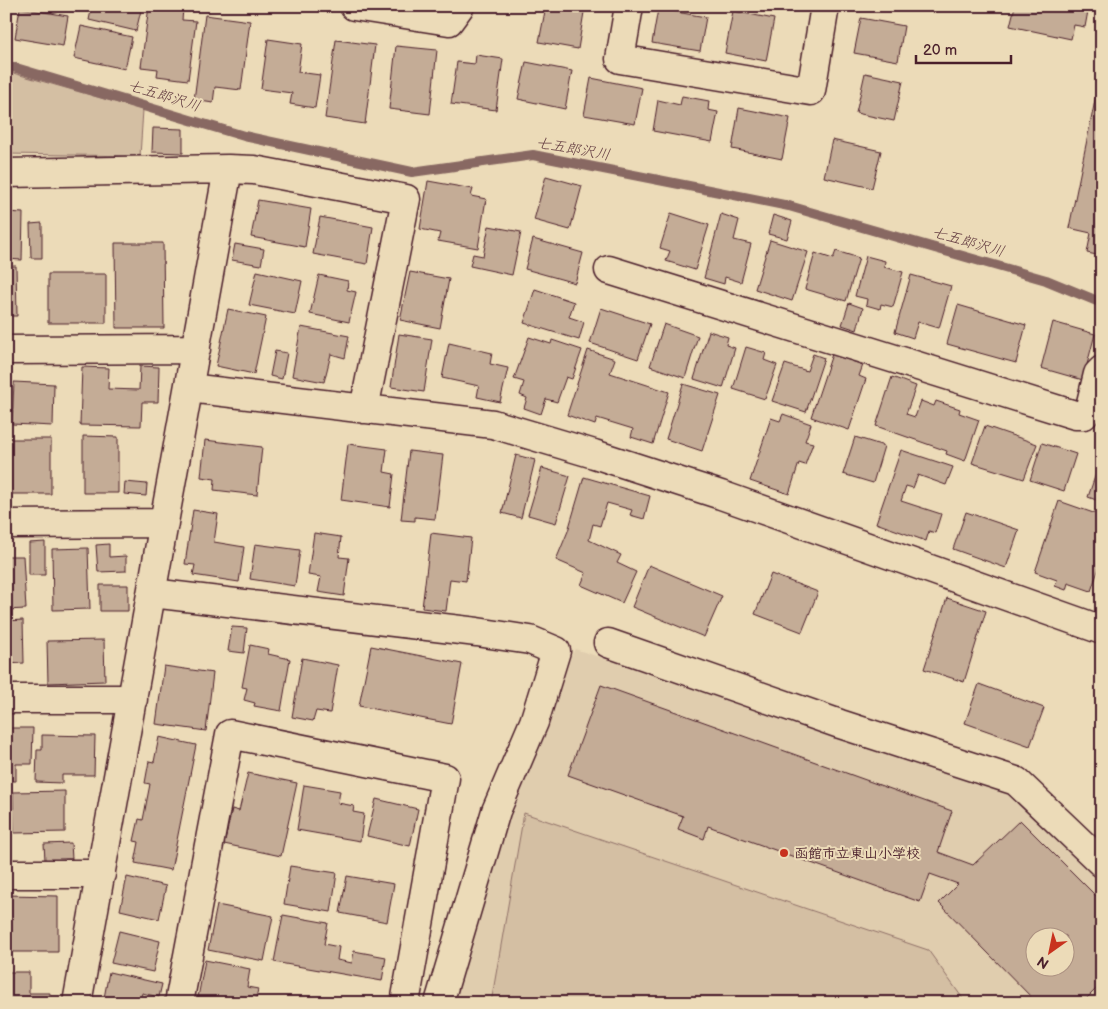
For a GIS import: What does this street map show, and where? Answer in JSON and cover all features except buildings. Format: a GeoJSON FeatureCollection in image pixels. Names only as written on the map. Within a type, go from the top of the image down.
{"type":"FeatureCollection","features":[{"type":"Feature","properties":{"kind":"street"},"geometry":{"type":"LineString","coordinates":[[354,6],[448,21],[460,6]]}},
{"type":"Feature","properties":{"kind":"street"},"geometry":{"type":"LineString","coordinates":[[629,6],[620,59],[811,91],[825,6]]}},
{"type":"Feature","properties":{"kind":"street"},"geometry":{"type":"LineString","coordinates":[[77,1003],[228,169]]}},
{"type":"Feature","properties":{"kind":"street"},"geometry":{"type":"LineString","coordinates":[[6,173],[254,170],[406,199],[364,409]]}},
{"type":"Feature","properties":{"kind":"street"},"geometry":{"type":"LineString","coordinates":[[609,270],[1075,415],[1084,415],[1090,407],[1098,374],[1102,370]]}},
{"type":"Feature","properties":{"kind":"street"},"geometry":{"type":"LineString","coordinates":[[6,350],[196,349]]}},
{"type":"Feature","properties":{"kind":"street"},"geometry":{"type":"LineString","coordinates":[[189,388],[493,424],[585,451],[866,546],[1102,630]]}},
{"type":"Feature","properties":{"kind":"street"},"geometry":{"type":"LineString","coordinates":[[6,524],[164,523]]}},
{"type":"Feature","properties":{"kind":"street"},"geometry":{"type":"LineString","coordinates":[[152,593],[477,632],[530,640],[556,651],[534,722],[496,811],[439,1003]]}},
{"type":"Feature","properties":{"kind":"street"},"geometry":{"type":"LineString","coordinates":[[608,643],[840,724],[1016,781],[1102,863]]}},
{"type":"Feature","properties":{"kind":"street"},"geometry":{"type":"LineString","coordinates":[[6,699],[133,699]]}},
{"type":"Feature","properties":{"kind":"street"},"geometry":{"type":"LineString","coordinates":[[179,1003],[230,734],[445,778],[405,1003]]}},
{"type":"Feature","properties":{"kind":"street"},"geometry":{"type":"LineString","coordinates":[[6,874],[100,874]]}},
{"type":"Feature","properties":{"kind":"shaded area"},"geometry":{"type":"Polygon","coordinates":[[[6,71],[143,110],[140,156],[6,154],[6,71]]]}},
{"type":"Feature","properties":{"kind":"shaded area","name":"函館市立東山小学校"},"geometry":{"type":"Polygon","coordinates":[[[575,649],[949,773],[997,784],[1102,884],[1102,1003],[454,1003],[507,822],[559,678],[575,649]]]}},
{"type":"Feature","properties":{"kind":"shaded area"},"geometry":{"type":"Polygon","coordinates":[[[524,813],[928,950],[966,1003],[491,1003],[524,813]]]}},
{"type":"Feature","properties":{"kind":"waterway","name":"七五郎沢川"},"geometry":{"type":"LineString","coordinates":[[6,65],[244,136],[412,172],[533,155],[789,206],[1046,280],[1102,303]]}},
{"type":"Feature","properties":{"kind":"place","name":"函館市立東山小学校"},"geometry":{"type":"Point","coordinates":[784,853]}}]}
